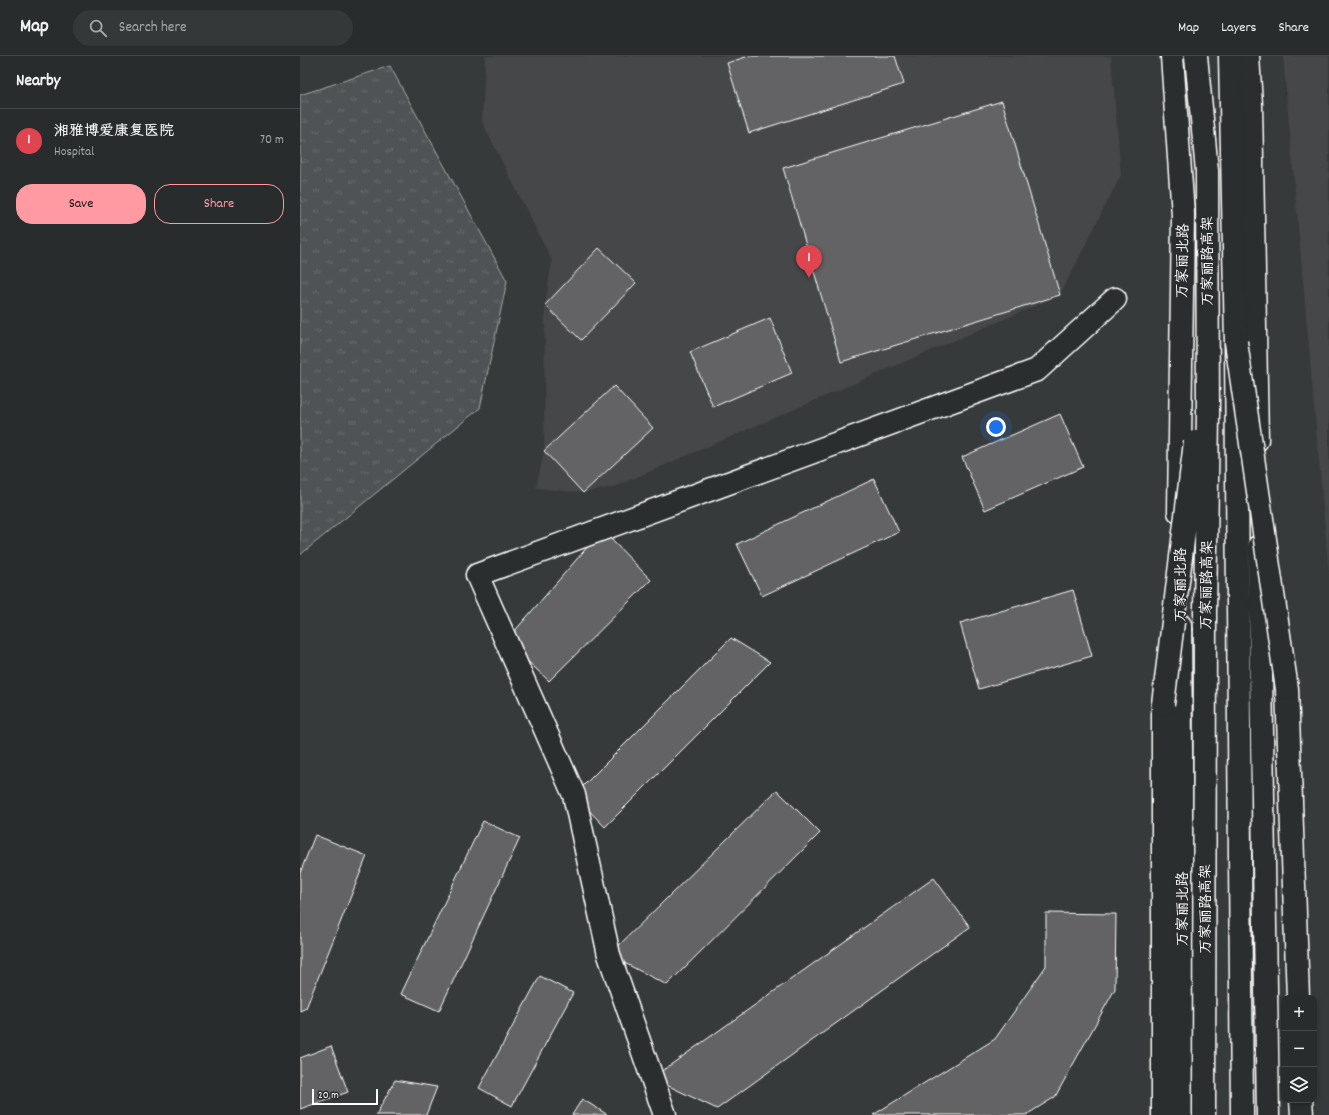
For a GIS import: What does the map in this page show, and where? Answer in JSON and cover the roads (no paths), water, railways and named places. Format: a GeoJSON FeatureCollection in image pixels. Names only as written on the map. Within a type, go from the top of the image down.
{"type":"FeatureCollection","features":[{"type":"Feature","properties":{"kind":"main road","name":"万家丽北路"},"geometry":{"type":"LineString","coordinates":[[1172,56],[1183,215],[1179,494],[1183,996],[1181,1115]]}},
{"type":"Feature","properties":{"kind":"main road","name":"万家丽路高架"},"geometry":{"type":"LineString","coordinates":[[1196,56],[1207,171],[1208,344],[1205,612],[1204,1115]]}},
{"type":"Feature","properties":{"kind":"main road","name":"万家丽路高架"},"geometry":{"type":"LineString","coordinates":[[1230,56],[1236,342],[1242,1115]]}},
{"type":"Feature","properties":{"kind":"main road"},"geometry":{"type":"LineString","coordinates":[[1248,56],[1252,105],[1268,1115]]}},
{"type":"Feature","properties":{"kind":"main road"},"geometry":{"type":"LineString","coordinates":[[665,1115],[609,955],[574,794],[477,575],[1038,370],[1115,299]]}},
{"type":"Feature","properties":{"kind":"main road"},"geometry":{"type":"LineString","coordinates":[[1236,342],[1288,689],[1298,995]]}},
{"type":"Feature","properties":{"kind":"main road"},"geometry":{"type":"LineString","coordinates":[[1163,1115],[1163,704],[1208,344]]}},
{"type":"Feature","properties":{"kind":"main road"},"geometry":{"type":"LineString","coordinates":[[1301,1103],[1302,1115]]}},
{"type":"Feature","properties":{"kind":"place","name":"湘雅博爱康复医院"},"geometry":{"type":"Point","coordinates":[809,278]}}]}
